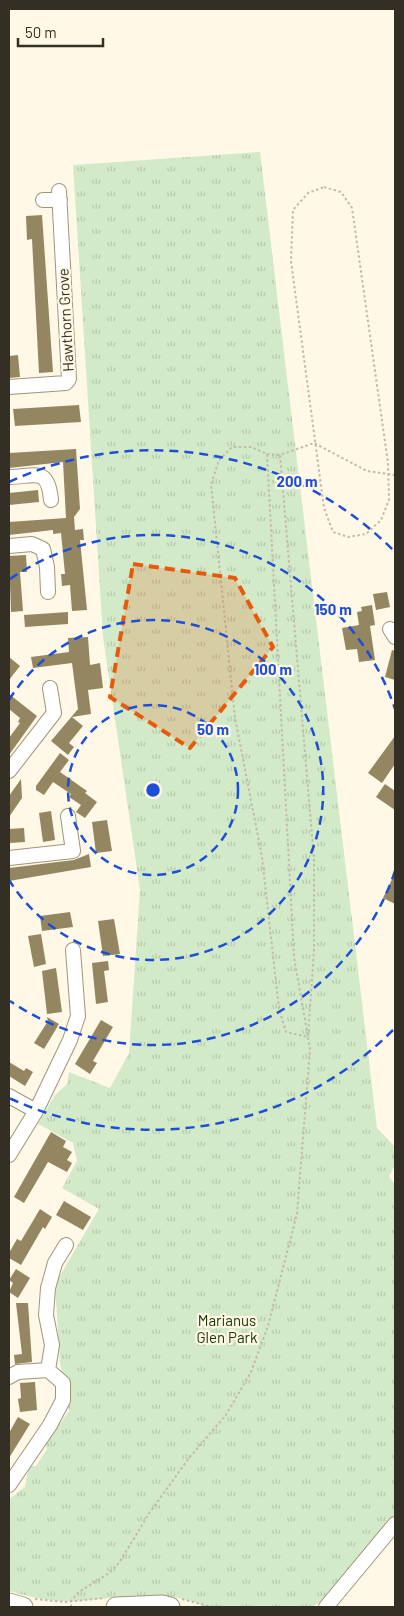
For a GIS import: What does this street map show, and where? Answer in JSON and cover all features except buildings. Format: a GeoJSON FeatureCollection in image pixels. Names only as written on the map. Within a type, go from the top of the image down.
{"type":"FeatureCollection","features":[{"type":"Feature","properties":{"kind":"street","name":"Hawthorn Grove"},"geometry":{"type":"LineString","coordinates":[[9,387],[66,383],[69,379],[60,196],[43,200]]}},
{"type":"Feature","properties":{"kind":"street"},"geometry":{"type":"LineString","coordinates":[[9,477],[40,475],[46,478],[49,483],[51,500]]}},
{"type":"Feature","properties":{"kind":"street"},"geometry":{"type":"LineString","coordinates":[[9,546],[32,544],[42,549],[47,567],[48,592]]}},
{"type":"Feature","properties":{"kind":"street"},"geometry":{"type":"LineString","coordinates":[[9,771],[54,713],[50,688]]}},
{"type":"Feature","properties":{"kind":"street"},"geometry":{"type":"LineString","coordinates":[[9,858],[73,851],[68,816]]}},
{"type":"Feature","properties":{"kind":"street"},"geometry":{"type":"LineString","coordinates":[[9,1155],[36,1111],[70,1040],[78,1016],[73,950]]}},
{"type":"Feature","properties":{"kind":"street"},"geometry":{"type":"LineString","coordinates":[[9,1096],[36,1111]]}},
{"type":"Feature","properties":{"kind":"street"},"geometry":{"type":"LineString","coordinates":[[48,1370],[52,1345],[46,1316],[48,1288],[55,1263],[66,1245]]}},
{"type":"Feature","properties":{"kind":"street"},"geometry":{"type":"LineString","coordinates":[[9,1377],[18,1372],[48,1370],[63,1383],[63,1400],[50,1425],[9,1485]]}},
{"type":"Feature","properties":{"kind":"street"},"geometry":{"type":"LineString","coordinates":[[326,1607],[395,1524]]}},
{"type":"Feature","properties":{"kind":"street"},"geometry":{"type":"LineString","coordinates":[[9,1603],[23,1607]]}},
{"type":"Feature","properties":{"kind":"street"},"geometry":{"type":"LineString","coordinates":[[116,1607],[162,1605],[170,1607]]}},
{"type":"Feature","properties":{"kind":"path"},"geometry":{"type":"LineString","coordinates":[[324,188],[341,192],[352,208],[389,475],[389,500],[381,520],[366,534],[348,538],[333,532],[324,508],[291,261],[293,210],[308,193],[324,188]]}},
{"type":"Feature","properties":{"kind":"path"},"geometry":{"type":"LineString","coordinates":[[308,1037],[286,1032],[279,1009],[261,849],[235,718],[211,484],[219,460],[232,447],[251,447],[267,454],[280,455],[314,443],[367,471],[395,475]]}},
{"type":"Feature","properties":{"kind":"path"},"geometry":{"type":"LineString","coordinates":[[70,1607],[71,1601],[79,1592],[109,1573],[119,1563],[150,1512],[189,1458],[226,1415],[251,1372],[268,1326],[297,1214],[310,1049],[294,957],[267,454]]}},
{"type":"Feature","properties":{"kind":"path"},"geometry":{"type":"LineString","coordinates":[[280,455],[314,860],[314,950],[308,1037]]}},
{"type":"Feature","properties":{"kind":"highlighted area"},"geometry":{"type":"Polygon","coordinates":[[[133,564],[235,578],[273,647],[190,748],[110,697],[133,564]]]}},
{"type":"Feature","properties":{"kind":"green space","name":"Marianus Glen Park"},"geometry":{"type":"Polygon","coordinates":[[[260,152],[377,1128],[395,1147],[395,1165],[389,1176],[395,1186],[395,1520],[330,1596],[312,1607],[206,1607],[172,1597],[154,1596],[65,1601],[44,1599],[9,1591],[9,1499],[25,1487],[29,1466],[36,1466],[47,1449],[45,1444],[69,1411],[60,1363],[55,1284],[99,1209],[62,1188],[77,1161],[73,1143],[38,1124],[55,1095],[67,1084],[69,1072],[110,1088],[129,1053],[140,890],[103,637],[73,165],[260,152]]]}}]}
